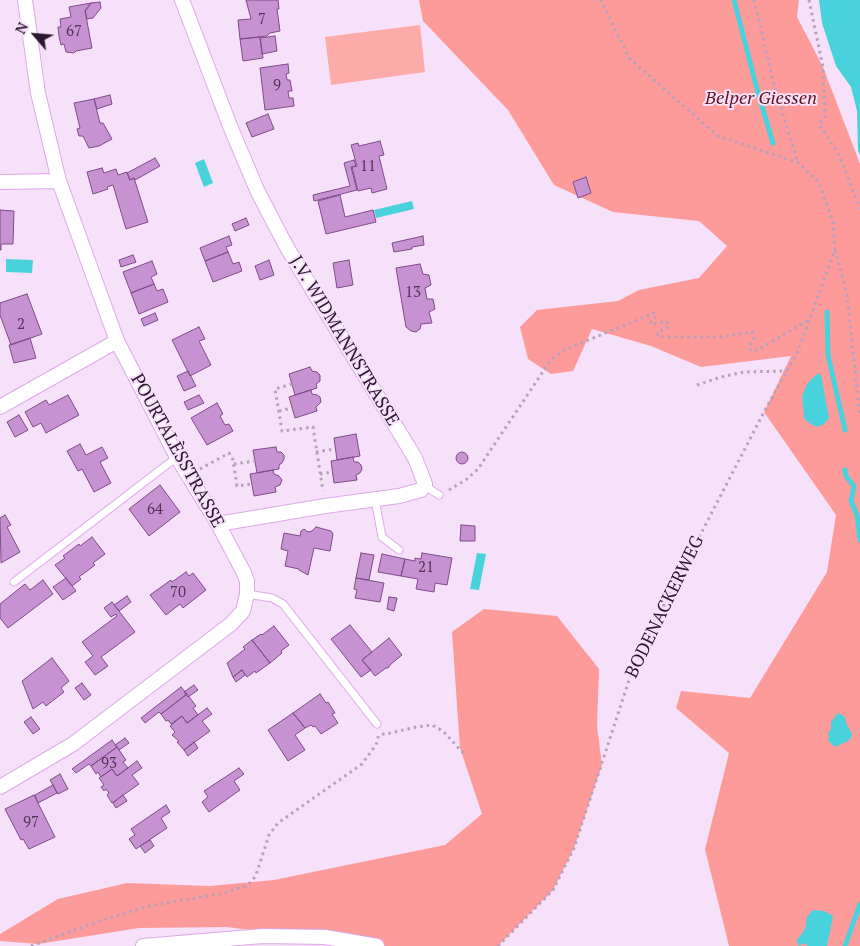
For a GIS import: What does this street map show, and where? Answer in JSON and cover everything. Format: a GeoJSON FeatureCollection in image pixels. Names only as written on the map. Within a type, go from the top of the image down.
{"type":"FeatureCollection","features":[{"type":"Feature","properties":{"kind":"street","name":"POURTALÈSSTRASSE"},"geometry":{"type":"LineString","coordinates":[[24,0],[38,92],[59,181],[117,341],[177,457],[218,524],[244,574],[247,581],[247,594]]}},
{"type":"Feature","properties":{"kind":"street","name":"J.V. WIDMANNSTRASSE"},"geometry":{"type":"LineString","coordinates":[[182,0],[230,126],[257,190],[298,266],[415,458],[425,486]]}},
{"type":"Feature","properties":{"kind":"street"},"geometry":{"type":"LineString","coordinates":[[0,182],[59,181]]}},
{"type":"Feature","properties":{"kind":"street"},"geometry":{"type":"LineString","coordinates":[[0,407],[117,341]]}},
{"type":"Feature","properties":{"kind":"street"},"geometry":{"type":"LineString","coordinates":[[218,524],[406,495],[421,490],[425,486]]}},
{"type":"Feature","properties":{"kind":"street"},"geometry":{"type":"LineString","coordinates":[[0,787],[73,744],[231,624],[243,610],[247,594]]}},
{"type":"Feature","properties":{"kind":"street"},"geometry":{"type":"LineString","coordinates":[[142,946],[263,936],[325,937],[377,946]]}},
{"type":"Feature","properties":{"kind":"lane"},"geometry":{"type":"LineString","coordinates":[[14,582],[177,457]]}},
{"type":"Feature","properties":{"kind":"lane"},"geometry":{"type":"LineString","coordinates":[[425,486],[439,495]]}},
{"type":"Feature","properties":{"kind":"lane"},"geometry":{"type":"LineString","coordinates":[[375,499],[382,537],[399,550]]}},
{"type":"Feature","properties":{"kind":"lane"},"geometry":{"type":"LineString","coordinates":[[247,594],[272,598],[283,604],[377,724]]}},
{"type":"Feature","properties":{"kind":"path"},"geometry":{"type":"LineString","coordinates":[[602,0],[629,58],[718,136],[799,164],[820,183],[833,221],[834,250],[847,294],[860,417]]}},
{"type":"Feature","properties":{"kind":"path"},"geometry":{"type":"LineString","coordinates":[[754,0],[775,88],[799,164]]}},
{"type":"Feature","properties":{"kind":"path"},"geometry":{"type":"LineString","coordinates":[[809,0],[823,67],[825,117],[819,124],[839,154],[860,209]]}},
{"type":"Feature","properties":{"kind":"path","name":"BODENACKERWEG"},"geometry":{"type":"LineString","coordinates":[[498,946],[552,890],[574,848],[632,671],[657,618],[764,412],[798,351],[811,319],[834,250]]}},
{"type":"Feature","properties":{"kind":"path"},"geometry":{"type":"LineString","coordinates":[[439,495],[462,482],[478,468],[550,361],[562,351],[653,314],[657,316],[651,321],[652,325],[666,321],[669,324],[657,333],[659,337],[720,338],[752,332],[755,336],[749,348],[752,351],[758,350],[811,319]]}},
{"type":"Feature","properties":{"kind":"path"},"geometry":{"type":"LineString","coordinates":[[697,385],[744,372],[788,371]]}},
{"type":"Feature","properties":{"kind":"path"},"geometry":{"type":"LineString","coordinates":[[292,384],[276,389],[282,431],[313,427],[325,506]]}},
{"type":"Feature","properties":{"kind":"path"},"geometry":{"type":"LineString","coordinates":[[279,411],[292,408]]}},
{"type":"Feature","properties":{"kind":"path"},"geometry":{"type":"LineString","coordinates":[[316,452],[335,449]]}},
{"type":"Feature","properties":{"kind":"path"},"geometry":{"type":"LineString","coordinates":[[188,476],[229,453],[234,464],[237,486],[252,484]]}},
{"type":"Feature","properties":{"kind":"path"},"geometry":{"type":"LineString","coordinates":[[234,464],[255,462]]}},
{"type":"Feature","properties":{"kind":"path"},"geometry":{"type":"LineString","coordinates":[[320,474],[332,472]]}},
{"type":"Feature","properties":{"kind":"path"},"geometry":{"type":"LineString","coordinates":[[31,946],[102,920],[153,905],[220,894],[246,886],[255,878],[269,835],[278,823],[362,764],[376,745],[379,734],[377,724]]}},
{"type":"Feature","properties":{"kind":"path"},"geometry":{"type":"LineString","coordinates":[[379,734],[432,725],[443,732],[464,754]]}},
{"type":"Feature","properties":{"kind":"shaded area"},"geometry":{"type":"Polygon","coordinates":[[[420,25],[425,72],[331,85],[325,37],[420,25]]]}},
{"type":"Feature","properties":{"kind":"green space","name":"Belper Giessen"},"geometry":{"type":"Polygon","coordinates":[[[419,0],[799,0],[797,17],[823,67],[860,164],[860,946],[729,946],[705,849],[729,753],[676,708],[681,691],[750,698],[827,572],[836,515],[764,412],[791,356],[701,367],[651,346],[592,329],[573,371],[551,374],[528,359],[520,327],[537,310],[618,301],[639,290],[699,278],[727,246],[699,221],[613,212],[554,185],[508,110],[423,21],[419,0]]]}},
{"type":"Feature","properties":{"kind":"green space"},"geometry":{"type":"Polygon","coordinates":[[[484,609],[557,616],[599,669],[597,726],[602,765],[574,848],[553,890],[498,946],[366,946],[227,927],[139,928],[38,944],[0,941],[0,934],[58,899],[127,883],[210,886],[274,880],[445,845],[482,814],[460,748],[452,632],[484,609]]]}},
{"type":"Feature","properties":{"kind":"water"},"geometry":{"type":"Polygon","coordinates":[[[819,0],[860,0],[860,156],[858,150],[857,111],[851,87],[836,66],[822,23],[819,0]]]}},
{"type":"Feature","properties":{"kind":"water"},"geometry":{"type":"Polygon","coordinates":[[[204,159],[213,183],[204,187],[195,163],[204,159]]]}},
{"type":"Feature","properties":{"kind":"water"},"geometry":{"type":"Polygon","coordinates":[[[412,201],[414,209],[376,218],[374,210],[412,201]]]}},
{"type":"Feature","properties":{"kind":"water"},"geometry":{"type":"Polygon","coordinates":[[[6,259],[33,260],[32,273],[6,272],[6,259]]]}},
{"type":"Feature","properties":{"kind":"water"},"geometry":{"type":"Polygon","coordinates":[[[818,373],[821,375],[829,418],[824,424],[817,427],[804,418],[802,396],[807,384],[818,373]]]}},
{"type":"Feature","properties":{"kind":"water"},"geometry":{"type":"Polygon","coordinates":[[[477,553],[486,554],[479,590],[470,589],[477,553]]]}},
{"type":"Feature","properties":{"kind":"water"},"geometry":{"type":"Polygon","coordinates":[[[838,713],[845,717],[852,734],[848,741],[835,747],[828,741],[828,733],[831,729],[831,722],[838,713]]]}},
{"type":"Feature","properties":{"kind":"water"},"geometry":{"type":"Polygon","coordinates":[[[813,910],[824,911],[833,916],[827,946],[808,946],[804,943],[799,946],[797,940],[805,929],[807,917],[813,910]]]}},
{"type":"Feature","properties":{"kind":"building"},"geometry":{"type":"Polygon","coordinates":[[[246,0],[278,0],[279,9],[277,9],[280,31],[270,33],[267,36],[240,39],[238,20],[251,19],[246,0]]]}},
{"type":"Feature","properties":{"kind":"building"},"geometry":{"type":"Polygon","coordinates":[[[100,2],[101,8],[93,18],[87,19],[85,11],[91,3],[100,2]]]}},
{"type":"Feature","properties":{"kind":"building"},"geometry":{"type":"Polygon","coordinates":[[[91,3],[85,11],[92,48],[74,53],[66,52],[64,44],[61,45],[59,36],[58,27],[61,27],[60,19],[71,17],[69,7],[91,3]]]}},
{"type":"Feature","properties":{"kind":"building"},"geometry":{"type":"Polygon","coordinates":[[[275,36],[277,51],[262,54],[260,38],[275,36]]]}},
{"type":"Feature","properties":{"kind":"building"},"geometry":{"type":"Polygon","coordinates":[[[260,37],[263,58],[243,61],[240,39],[260,37]]]}},
{"type":"Feature","properties":{"kind":"building"},"geometry":{"type":"Polygon","coordinates":[[[288,64],[289,73],[286,74],[287,80],[290,80],[292,91],[288,91],[289,98],[293,98],[294,106],[265,110],[260,68],[288,64]]]}},
{"type":"Feature","properties":{"kind":"building"},"geometry":{"type":"Polygon","coordinates":[[[110,95],[112,104],[97,109],[94,99],[110,95]]]}},
{"type":"Feature","properties":{"kind":"building"},"geometry":{"type":"Polygon","coordinates":[[[94,99],[100,123],[103,123],[112,139],[99,146],[89,148],[83,136],[79,136],[77,129],[80,128],[74,103],[94,99]]]}},
{"type":"Feature","properties":{"kind":"building"},"geometry":{"type":"Polygon","coordinates":[[[268,114],[274,129],[252,137],[246,123],[268,114]]]}},
{"type":"Feature","properties":{"kind":"building"},"geometry":{"type":"Polygon","coordinates":[[[380,141],[384,155],[379,156],[387,189],[372,193],[371,188],[358,191],[352,167],[357,166],[351,145],[358,143],[359,146],[380,141]]]}},
{"type":"Feature","properties":{"kind":"building"},"geometry":{"type":"Polygon","coordinates":[[[155,158],[160,166],[135,180],[134,178],[130,180],[127,173],[155,158]]]}},
{"type":"Feature","properties":{"kind":"building"},"geometry":{"type":"Polygon","coordinates":[[[354,160],[356,166],[351,167],[357,190],[314,201],[313,195],[350,186],[344,163],[354,160]]]}},
{"type":"Feature","properties":{"kind":"building"},"geometry":{"type":"Polygon","coordinates":[[[102,168],[104,173],[116,169],[118,175],[127,172],[130,180],[134,178],[148,222],[126,229],[113,185],[107,187],[108,189],[93,194],[87,172],[102,168]]]}},
{"type":"Feature","properties":{"kind":"building"},"geometry":{"type":"Polygon","coordinates":[[[586,177],[591,193],[578,198],[573,182],[586,177]]]}},
{"type":"Feature","properties":{"kind":"building"},"geometry":{"type":"Polygon","coordinates":[[[340,195],[345,217],[373,210],[376,222],[326,234],[318,201],[340,195]]]}},
{"type":"Feature","properties":{"kind":"building"},"geometry":{"type":"Polygon","coordinates":[[[0,210],[14,211],[13,244],[1,244],[1,250],[0,250],[0,210]]]}},
{"type":"Feature","properties":{"kind":"building"},"geometry":{"type":"Polygon","coordinates":[[[246,218],[249,225],[235,231],[232,224],[246,218]]]}},
{"type":"Feature","properties":{"kind":"building"},"geometry":{"type":"Polygon","coordinates":[[[229,236],[232,245],[226,247],[228,252],[205,261],[200,248],[229,236]]]}},
{"type":"Feature","properties":{"kind":"building"},"geometry":{"type":"Polygon","coordinates":[[[423,236],[424,245],[394,252],[392,243],[423,236]]]}},
{"type":"Feature","properties":{"kind":"building"},"geometry":{"type":"Polygon","coordinates":[[[228,252],[233,264],[239,262],[242,271],[213,282],[205,261],[228,252]]]}},
{"type":"Feature","properties":{"kind":"building"},"geometry":{"type":"Polygon","coordinates":[[[133,255],[136,262],[121,267],[119,260],[133,255]]]}},
{"type":"Feature","properties":{"kind":"building"},"geometry":{"type":"Polygon","coordinates":[[[269,260],[274,275],[260,280],[255,266],[269,260]]]}},
{"type":"Feature","properties":{"kind":"building"},"geometry":{"type":"Polygon","coordinates":[[[349,260],[353,285],[337,288],[333,263],[349,260]]]}},
{"type":"Feature","properties":{"kind":"building"},"geometry":{"type":"Polygon","coordinates":[[[152,261],[157,274],[151,277],[154,284],[131,293],[123,272],[152,261]]]}},
{"type":"Feature","properties":{"kind":"building"},"geometry":{"type":"Polygon","coordinates":[[[420,264],[423,274],[429,275],[431,285],[425,288],[427,299],[433,299],[435,309],[429,312],[432,323],[421,324],[420,329],[416,332],[406,327],[396,268],[420,264]]]}},
{"type":"Feature","properties":{"kind":"building"},"geometry":{"type":"Polygon","coordinates":[[[154,284],[157,291],[163,289],[168,302],[139,314],[131,293],[154,284]]]}},
{"type":"Feature","properties":{"kind":"building"},"geometry":{"type":"Polygon","coordinates":[[[27,294],[42,334],[11,345],[0,315],[0,303],[27,294]]]}},
{"type":"Feature","properties":{"kind":"building"},"geometry":{"type":"Polygon","coordinates":[[[155,313],[158,320],[144,326],[141,319],[155,313]]]}},
{"type":"Feature","properties":{"kind":"building"},"geometry":{"type":"Polygon","coordinates":[[[199,327],[205,339],[199,341],[211,365],[190,376],[172,340],[199,327]]]}},
{"type":"Feature","properties":{"kind":"building"},"geometry":{"type":"Polygon","coordinates":[[[30,338],[36,358],[14,363],[9,345],[30,338]]]}},
{"type":"Feature","properties":{"kind":"building"},"geometry":{"type":"Polygon","coordinates":[[[310,367],[312,371],[320,375],[320,381],[316,384],[317,388],[295,395],[289,374],[310,367]]]}},
{"type":"Feature","properties":{"kind":"building"},"geometry":{"type":"Polygon","coordinates":[[[188,371],[196,386],[184,391],[177,376],[188,371]]]}},
{"type":"Feature","properties":{"kind":"building"},"geometry":{"type":"Polygon","coordinates":[[[311,390],[312,394],[320,397],[321,402],[316,407],[317,411],[295,418],[289,397],[311,390]]]}},
{"type":"Feature","properties":{"kind":"building"},"geometry":{"type":"Polygon","coordinates":[[[68,395],[79,415],[46,433],[41,423],[33,427],[25,412],[46,400],[49,405],[68,395]]]}},
{"type":"Feature","properties":{"kind":"building"},"geometry":{"type":"Polygon","coordinates":[[[199,395],[204,403],[188,410],[184,402],[199,395]]]}},
{"type":"Feature","properties":{"kind":"building"},"geometry":{"type":"Polygon","coordinates":[[[217,403],[223,414],[220,416],[225,425],[229,424],[233,431],[207,445],[191,418],[217,403]]]}},
{"type":"Feature","properties":{"kind":"building"},"geometry":{"type":"Polygon","coordinates":[[[19,415],[28,430],[15,437],[7,422],[19,415]]]}},
{"type":"Feature","properties":{"kind":"building"},"geometry":{"type":"Polygon","coordinates":[[[356,434],[360,456],[337,460],[334,438],[356,434]]]}},
{"type":"Feature","properties":{"kind":"building"},"geometry":{"type":"Polygon","coordinates":[[[80,444],[86,455],[102,447],[108,458],[100,462],[111,483],[94,492],[82,469],[78,471],[67,451],[80,444]]]}},
{"type":"Feature","properties":{"kind":"building"},"geometry":{"type":"Polygon","coordinates":[[[276,447],[277,452],[281,452],[284,455],[279,469],[257,473],[253,450],[276,447]]]}},
{"type":"Feature","properties":{"kind":"building"},"geometry":{"type":"Polygon","coordinates":[[[460,452],[464,452],[468,458],[464,464],[460,464],[456,460],[456,456],[460,452]]]}},
{"type":"Feature","properties":{"kind":"building"},"geometry":{"type":"Polygon","coordinates":[[[353,457],[354,462],[358,462],[362,469],[356,475],[357,480],[334,483],[331,461],[353,457]]]}},
{"type":"Feature","properties":{"kind":"building"},"geometry":{"type":"Polygon","coordinates":[[[273,470],[274,474],[282,480],[280,485],[275,487],[276,492],[254,496],[250,474],[273,470]]]}},
{"type":"Feature","properties":{"kind":"building"},"geometry":{"type":"Polygon","coordinates":[[[160,485],[180,512],[149,536],[129,509],[160,485]]]}},
{"type":"Feature","properties":{"kind":"building"},"geometry":{"type":"Polygon","coordinates":[[[5,515],[11,525],[7,527],[20,552],[1,563],[0,518],[5,515]]]}},
{"type":"Feature","properties":{"kind":"building"},"geometry":{"type":"Polygon","coordinates":[[[461,525],[475,526],[475,541],[460,541],[461,525]]]}},
{"type":"Feature","properties":{"kind":"building"},"geometry":{"type":"Polygon","coordinates":[[[316,527],[331,531],[333,534],[330,551],[314,548],[308,575],[299,569],[285,566],[288,551],[281,549],[284,533],[300,536],[301,531],[304,529],[308,532],[316,527]]]}},
{"type":"Feature","properties":{"kind":"building"},"geometry":{"type":"Polygon","coordinates":[[[92,537],[105,554],[93,563],[95,565],[79,577],[81,579],[72,586],[55,565],[65,558],[63,556],[92,537]]]}},
{"type":"Feature","properties":{"kind":"building"},"geometry":{"type":"Polygon","coordinates":[[[361,553],[374,555],[369,580],[356,578],[361,553]]]}},
{"type":"Feature","properties":{"kind":"building"},"geometry":{"type":"Polygon","coordinates":[[[422,553],[452,558],[447,585],[435,583],[434,592],[416,589],[418,579],[401,576],[405,559],[415,561],[415,558],[421,559],[422,553]]]}},
{"type":"Feature","properties":{"kind":"building"},"geometry":{"type":"Polygon","coordinates":[[[382,554],[405,559],[401,576],[378,572],[382,554]]]}},
{"type":"Feature","properties":{"kind":"building"},"geometry":{"type":"Polygon","coordinates":[[[186,572],[189,576],[193,573],[206,590],[183,608],[180,604],[166,615],[150,595],[186,572]]]}},
{"type":"Feature","properties":{"kind":"building"},"geometry":{"type":"Polygon","coordinates":[[[66,578],[76,591],[63,600],[53,587],[66,578]]]}},
{"type":"Feature","properties":{"kind":"building"},"geometry":{"type":"Polygon","coordinates":[[[356,578],[384,583],[380,602],[355,598],[357,590],[354,589],[356,578]]]}},
{"type":"Feature","properties":{"kind":"building"},"geometry":{"type":"Polygon","coordinates":[[[43,580],[53,594],[8,628],[0,618],[0,604],[25,584],[30,590],[43,580]]]}},
{"type":"Feature","properties":{"kind":"building"},"geometry":{"type":"Polygon","coordinates":[[[127,596],[131,602],[119,611],[114,605],[127,596]]]}},
{"type":"Feature","properties":{"kind":"building"},"geometry":{"type":"Polygon","coordinates":[[[389,597],[397,598],[394,611],[387,609],[389,597]]]}},
{"type":"Feature","properties":{"kind":"building"},"geometry":{"type":"Polygon","coordinates":[[[112,602],[135,632],[101,657],[108,666],[95,675],[85,662],[93,656],[82,642],[117,616],[116,614],[111,617],[104,608],[112,602]]]}},
{"type":"Feature","properties":{"kind":"building"},"geometry":{"type":"Polygon","coordinates":[[[350,625],[372,652],[362,660],[371,670],[361,677],[331,639],[350,625]]]}},
{"type":"Feature","properties":{"kind":"building"},"geometry":{"type":"Polygon","coordinates":[[[274,626],[289,645],[270,663],[252,640],[274,626]]]}},
{"type":"Feature","properties":{"kind":"building"},"geometry":{"type":"Polygon","coordinates":[[[389,638],[402,655],[388,668],[375,676],[362,660],[389,638]]]}},
{"type":"Feature","properties":{"kind":"building"},"geometry":{"type":"Polygon","coordinates":[[[252,640],[270,663],[247,677],[242,670],[233,677],[227,663],[245,649],[243,647],[252,640]]]}},
{"type":"Feature","properties":{"kind":"building"},"geometry":{"type":"Polygon","coordinates":[[[52,658],[69,681],[61,688],[64,692],[46,706],[43,702],[33,709],[22,681],[52,658]]]}},
{"type":"Feature","properties":{"kind":"building"},"geometry":{"type":"Polygon","coordinates":[[[242,670],[245,675],[236,682],[233,677],[242,670]]]}},
{"type":"Feature","properties":{"kind":"building"},"geometry":{"type":"Polygon","coordinates":[[[82,683],[91,695],[84,700],[75,688],[82,683]]]}},
{"type":"Feature","properties":{"kind":"building"},"geometry":{"type":"Polygon","coordinates":[[[194,685],[198,690],[188,697],[184,692],[194,685]]]}},
{"type":"Feature","properties":{"kind":"building"},"geometry":{"type":"Polygon","coordinates":[[[181,687],[187,694],[161,714],[159,712],[145,723],[141,718],[181,687]]]}},
{"type":"Feature","properties":{"kind":"building"},"geometry":{"type":"Polygon","coordinates":[[[187,694],[196,706],[193,708],[198,715],[187,723],[182,716],[171,724],[168,720],[166,721],[161,714],[187,694]]]}},
{"type":"Feature","properties":{"kind":"building"},"geometry":{"type":"Polygon","coordinates":[[[320,694],[335,713],[332,714],[338,723],[321,734],[315,726],[311,725],[305,728],[293,713],[320,694]]]}},
{"type":"Feature","properties":{"kind":"building"},"geometry":{"type":"Polygon","coordinates":[[[207,708],[212,714],[202,721],[210,731],[184,750],[177,742],[179,741],[172,735],[175,732],[170,726],[182,716],[187,723],[207,708]]]}},
{"type":"Feature","properties":{"kind":"building"},"geometry":{"type":"Polygon","coordinates":[[[293,713],[305,728],[295,735],[305,750],[288,761],[268,730],[293,713]]]}},
{"type":"Feature","properties":{"kind":"building"},"geometry":{"type":"Polygon","coordinates":[[[31,717],[40,729],[33,734],[24,722],[31,717]]]}},
{"type":"Feature","properties":{"kind":"building"},"geometry":{"type":"Polygon","coordinates":[[[125,738],[129,743],[119,750],[115,745],[125,738]]]}},
{"type":"Feature","properties":{"kind":"building"},"geometry":{"type":"Polygon","coordinates":[[[112,740],[117,747],[91,766],[89,764],[76,773],[72,769],[112,740]]]}},
{"type":"Feature","properties":{"kind":"building"},"geometry":{"type":"Polygon","coordinates":[[[194,742],[198,748],[188,756],[184,750],[194,742]]]}},
{"type":"Feature","properties":{"kind":"building"},"geometry":{"type":"Polygon","coordinates":[[[117,747],[126,760],[123,762],[128,768],[117,776],[112,769],[101,777],[98,772],[96,774],[91,766],[117,747]]]}},
{"type":"Feature","properties":{"kind":"building"},"geometry":{"type":"Polygon","coordinates":[[[137,761],[142,768],[132,775],[139,784],[112,803],[107,795],[109,793],[101,787],[104,785],[99,778],[112,769],[117,776],[137,761]]]}},
{"type":"Feature","properties":{"kind":"building"},"geometry":{"type":"Polygon","coordinates":[[[239,768],[244,774],[234,781],[240,790],[209,812],[202,802],[208,797],[204,791],[239,768]]]}},
{"type":"Feature","properties":{"kind":"building"},"geometry":{"type":"Polygon","coordinates":[[[60,774],[68,789],[58,794],[50,780],[60,774]]]}},
{"type":"Feature","properties":{"kind":"building"},"geometry":{"type":"Polygon","coordinates":[[[53,785],[57,793],[38,803],[35,795],[53,785]]]}},
{"type":"Feature","properties":{"kind":"building"},"geometry":{"type":"Polygon","coordinates":[[[34,795],[55,837],[29,849],[23,839],[21,840],[5,809],[34,795]]]}},
{"type":"Feature","properties":{"kind":"building"},"geometry":{"type":"Polygon","coordinates":[[[123,795],[127,801],[116,808],[113,803],[123,795]]]}},
{"type":"Feature","properties":{"kind":"building"},"geometry":{"type":"Polygon","coordinates":[[[166,805],[170,812],[161,818],[167,828],[136,849],[129,839],[135,835],[131,829],[166,805]]]}},
{"type":"Feature","properties":{"kind":"building"},"geometry":{"type":"Polygon","coordinates":[[[150,840],[154,846],[145,853],[140,846],[150,840]]]}},
{"type":"Feature","properties":{"kind":"waterway"},"geometry":{"type":"LineString","coordinates":[[734,0],[773,143]]}},
{"type":"Feature","properties":{"kind":"waterway"},"geometry":{"type":"LineString","coordinates":[[827,312],[828,355],[845,430]]}},
{"type":"Feature","properties":{"kind":"waterway"},"geometry":{"type":"LineString","coordinates":[[845,470],[846,476],[854,486],[851,501],[857,515],[860,540]]}},
{"type":"Feature","properties":{"kind":"waterway"},"geometry":{"type":"LineString","coordinates":[[845,946],[860,904]]}}]}
